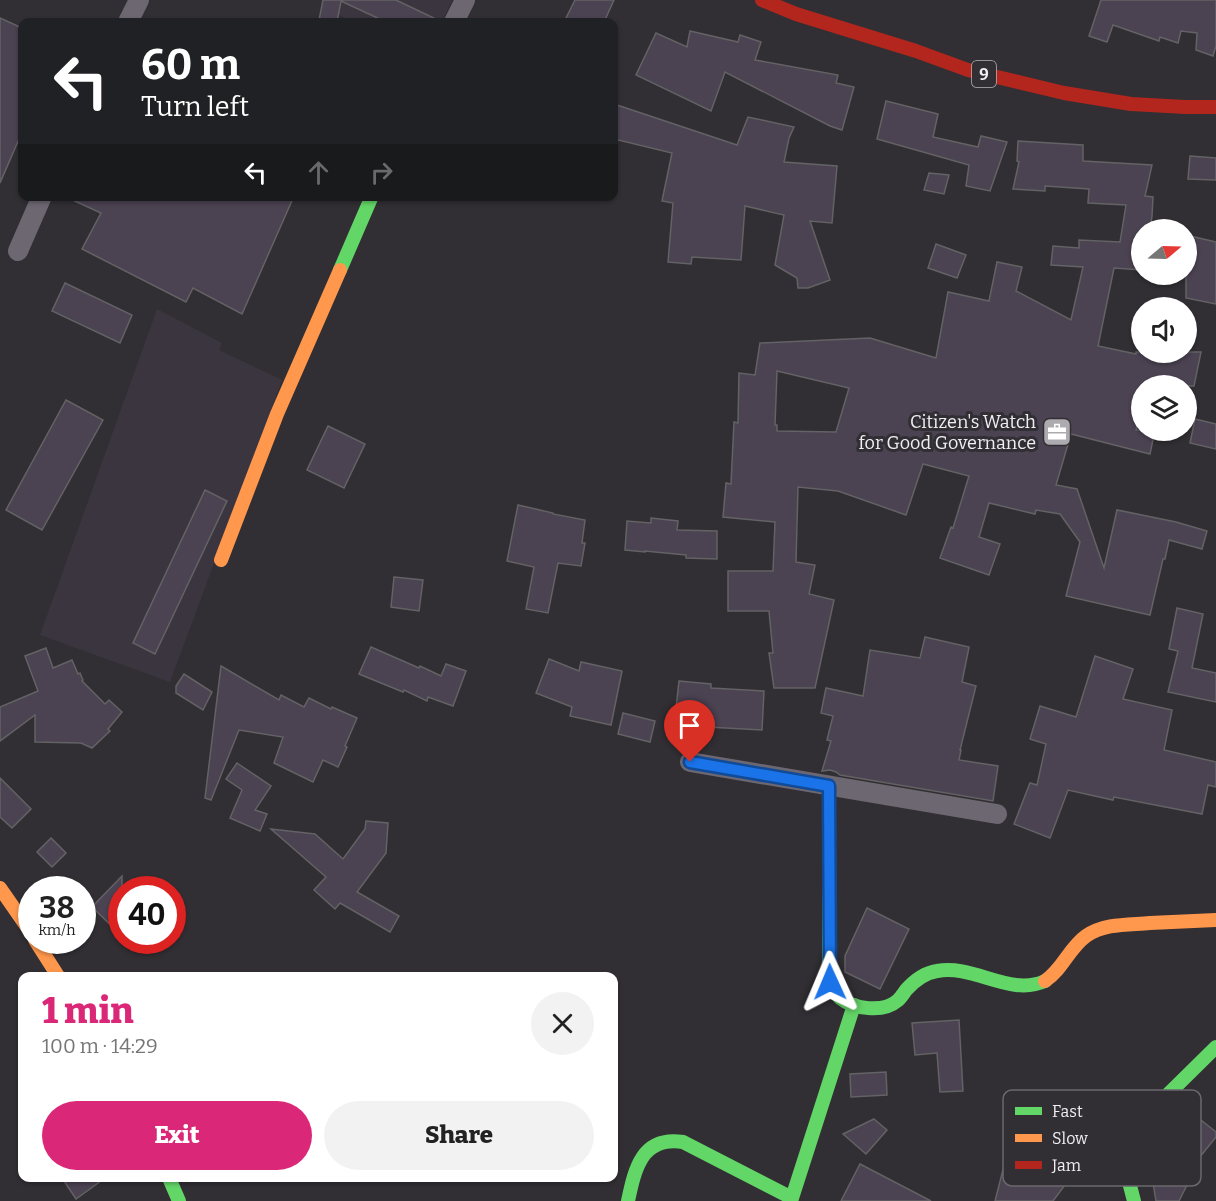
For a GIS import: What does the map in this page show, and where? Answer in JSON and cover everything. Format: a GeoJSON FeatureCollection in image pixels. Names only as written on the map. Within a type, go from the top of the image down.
{"type":"FeatureCollection","features":[{"type":"Feature","properties":{"kind":"main road","name":"9"},"geometry":{"type":"LineString","coordinates":[[762,0],[796,14],[916,51],[968,70],[1064,93],[1131,104],[1216,107]]}},
{"type":"Feature","properties":{"kind":"main road"},"geometry":{"type":"LineString","coordinates":[[221,560],[277,414],[370,201]]}},
{"type":"Feature","properties":{"kind":"main road"},"geometry":{"type":"LineString","coordinates":[[829,786],[830,982],[834,992],[854,1005],[885,1007],[896,1001],[917,978],[932,972],[954,970],[1027,987],[1041,983],[1055,974],[1083,938],[1096,930],[1116,925],[1216,920]]}},
{"type":"Feature","properties":{"kind":"main road"},"geometry":{"type":"LineString","coordinates":[[0,888],[18,913]]}},
{"type":"Feature","properties":{"kind":"main road"},"geometry":{"type":"LineString","coordinates":[[44,954],[55,972]]}},
{"type":"Feature","properties":{"kind":"main road"},"geometry":{"type":"LineString","coordinates":[[629,1200],[643,1154],[651,1146],[666,1140],[683,1142],[792,1198],[854,1005]]}},
{"type":"Feature","properties":{"kind":"main road"},"geometry":{"type":"LineString","coordinates":[[1173,1090],[1216,1047]]}},
{"type":"Feature","properties":{"kind":"main road"},"geometry":{"type":"LineString","coordinates":[[171,1182],[179,1201]]}},
{"type":"Feature","properties":{"kind":"main road"},"geometry":{"type":"LineString","coordinates":[[1130,1186],[1134,1201]]}},
{"type":"Feature","properties":{"kind":"street"},"geometry":{"type":"LineString","coordinates":[[130,18],[139,0]]}},
{"type":"Feature","properties":{"kind":"street"},"geometry":{"type":"LineString","coordinates":[[456,18],[465,0]]}},
{"type":"Feature","properties":{"kind":"street"},"geometry":{"type":"LineString","coordinates":[[18,251],[40,201]]}},
{"type":"Feature","properties":{"kind":"street"},"geometry":{"type":"LineString","coordinates":[[690,762],[998,814]]}},
{"type":"Feature","properties":{"kind":"shaded area"},"geometry":{"type":"Polygon","coordinates":[[[343,0],[452,0],[444,18],[345,18],[336,14],[343,0]]]}},
{"type":"Feature","properties":{"kind":"shaded area"},"geometry":{"type":"Polygon","coordinates":[[[157,309],[222,343],[219,350],[282,380],[170,682],[40,635],[157,309]]]}},
{"type":"Feature","properties":{"kind":"building"},"geometry":{"type":"Polygon","coordinates":[[[323,0],[396,0],[434,18],[377,18],[341,1],[338,18],[319,18],[323,0]]]}},
{"type":"Feature","properties":{"kind":"building"},"geometry":{"type":"Polygon","coordinates":[[[575,0],[614,0],[606,18],[566,18],[575,0]]]}},
{"type":"Feature","properties":{"kind":"building"},"geometry":{"type":"Polygon","coordinates":[[[1101,0],[1216,0],[1216,46],[1213,56],[1196,50],[1197,33],[1181,31],[1178,43],[1160,37],[1159,41],[1113,25],[1107,42],[1089,36],[1101,0]]]}},
{"type":"Feature","properties":{"kind":"building"},"geometry":{"type":"Polygon","coordinates":[[[0,18],[18,26],[18,141],[0,183],[0,18]]]}},
{"type":"Feature","properties":{"kind":"building"},"geometry":{"type":"Polygon","coordinates":[[[690,31],[738,42],[740,35],[761,42],[755,60],[838,75],[836,83],[854,87],[842,130],[725,72],[711,111],[636,75],[656,33],[687,47],[690,31]]]}},
{"type":"Feature","properties":{"kind":"building"},"geometry":{"type":"Polygon","coordinates":[[[886,101],[938,114],[933,137],[978,147],[981,136],[1007,142],[990,191],[966,186],[969,165],[877,139],[886,101]]]}},
{"type":"Feature","properties":{"kind":"building"},"geometry":{"type":"Polygon","coordinates":[[[618,105],[737,145],[748,117],[794,127],[784,162],[837,166],[832,223],[810,221],[830,280],[808,288],[798,288],[797,278],[775,265],[784,215],[745,206],[741,260],[692,257],[691,264],[668,262],[673,203],[662,201],[672,153],[618,140],[618,105]]]}},
{"type":"Feature","properties":{"kind":"building"},"geometry":{"type":"Polygon","coordinates":[[[1018,141],[1083,145],[1083,161],[1152,165],[1145,196],[1153,197],[1152,219],[1131,219],[1131,269],[1114,268],[1098,346],[1131,353],[1131,363],[1197,363],[1197,352],[1201,352],[1196,375],[1131,375],[1131,441],[1153,441],[1150,454],[1071,434],[1056,485],[1077,489],[1104,568],[1117,510],[1207,531],[1202,549],[1169,540],[1150,615],[1066,596],[1080,542],[1060,514],[1036,510],[1035,514],[989,503],[979,537],[1000,544],[989,575],[940,558],[951,527],[953,528],[969,476],[923,464],[906,515],[838,491],[798,487],[796,562],[815,565],[809,594],[834,600],[815,688],[774,688],[769,653],[773,653],[769,611],[728,611],[728,571],[773,571],[775,522],[723,517],[726,483],[731,484],[734,422],[738,423],[739,373],[755,375],[760,343],[870,338],[936,358],[948,292],[989,301],[997,262],[1022,267],[1016,291],[1071,320],[1083,267],[1051,265],[1053,246],[1079,248],[1079,240],[1120,242],[1126,205],[1088,203],[1089,189],[1045,186],[1045,191],[1013,189],[1019,162],[1017,161],[1018,141]],[[777,371],[775,425],[777,425],[777,431],[836,432],[849,388],[777,371]]]}},
{"type":"Feature","properties":{"kind":"building"},"geometry":{"type":"Polygon","coordinates":[[[1190,156],[1216,158],[1216,180],[1188,179],[1190,156]]]}},
{"type":"Feature","properties":{"kind":"building"},"geometry":{"type":"Polygon","coordinates":[[[929,173],[949,175],[944,194],[924,190],[929,173]]]}},
{"type":"Feature","properties":{"kind":"building"},"geometry":{"type":"Polygon","coordinates":[[[75,201],[292,201],[242,314],[193,288],[186,302],[82,249],[101,213],[75,201]]]}},
{"type":"Feature","properties":{"kind":"building"},"geometry":{"type":"Polygon","coordinates":[[[1197,238],[1216,242],[1216,304],[1197,300],[1197,297],[1186,297],[1186,285],[1197,285],[1197,238]]]}},
{"type":"Feature","properties":{"kind":"building"},"geometry":{"type":"Polygon","coordinates":[[[936,244],[966,255],[957,278],[928,268],[936,244]]]}},
{"type":"Feature","properties":{"kind":"building"},"geometry":{"type":"Polygon","coordinates":[[[65,283],[132,315],[120,343],[52,311],[65,283]]]}},
{"type":"Feature","properties":{"kind":"building"},"geometry":{"type":"Polygon","coordinates":[[[66,400],[103,420],[42,530],[6,510],[66,400]]]}},
{"type":"Feature","properties":{"kind":"building"},"geometry":{"type":"Polygon","coordinates":[[[1197,419],[1216,424],[1216,449],[1190,443],[1190,441],[1197,441],[1197,419]]]}},
{"type":"Feature","properties":{"kind":"building"},"geometry":{"type":"Polygon","coordinates":[[[328,426],[365,444],[344,488],[307,470],[328,426]]]}},
{"type":"Feature","properties":{"kind":"building"},"geometry":{"type":"Polygon","coordinates":[[[205,490],[227,501],[155,654],[133,643],[205,490]]]}},
{"type":"Feature","properties":{"kind":"building"},"geometry":{"type":"Polygon","coordinates":[[[518,505],[585,520],[582,543],[585,543],[581,566],[558,563],[548,613],[526,609],[534,567],[507,561],[518,505]]]}},
{"type":"Feature","properties":{"kind":"building"},"geometry":{"type":"Polygon","coordinates":[[[651,518],[678,521],[677,530],[717,531],[717,559],[686,558],[686,555],[625,550],[627,521],[651,523],[651,518]]]}},
{"type":"Feature","properties":{"kind":"building"},"geometry":{"type":"Polygon","coordinates":[[[394,577],[423,580],[419,611],[391,607],[394,577]]]}},
{"type":"Feature","properties":{"kind":"building"},"geometry":{"type":"Polygon","coordinates":[[[1177,608],[1203,614],[1192,668],[1216,673],[1216,702],[1168,692],[1178,651],[1169,649],[1177,608]]]}},
{"type":"Feature","properties":{"kind":"building"},"geometry":{"type":"Polygon","coordinates":[[[925,637],[969,647],[962,682],[976,686],[959,760],[998,766],[993,801],[840,775],[830,770],[822,771],[831,741],[827,740],[833,716],[821,713],[826,688],[863,696],[870,650],[920,658],[925,637]]]}},
{"type":"Feature","properties":{"kind":"building"},"geometry":{"type":"Polygon","coordinates":[[[371,647],[441,676],[446,664],[466,671],[453,706],[428,697],[427,701],[359,674],[371,647]]]}},
{"type":"Feature","properties":{"kind":"building"},"geometry":{"type":"Polygon","coordinates":[[[46,648],[53,668],[72,660],[82,681],[105,704],[109,700],[122,712],[108,729],[110,731],[92,748],[81,743],[35,742],[35,715],[0,741],[0,707],[38,691],[25,656],[46,648]]]}},
{"type":"Feature","properties":{"kind":"building"},"geometry":{"type":"Polygon","coordinates":[[[1095,656],[1133,669],[1123,699],[1172,710],[1164,750],[1216,762],[1216,787],[1208,785],[1202,814],[1114,797],[1113,800],[1068,790],[1050,838],[1014,824],[1030,783],[1037,785],[1046,744],[1030,739],[1040,706],[1076,717],[1095,656]]]}},
{"type":"Feature","properties":{"kind":"building"},"geometry":{"type":"Polygon","coordinates":[[[549,659],[579,671],[581,662],[622,671],[611,725],[570,716],[572,707],[536,693],[549,659]]]}},
{"type":"Feature","properties":{"kind":"building"},"geometry":{"type":"Polygon","coordinates":[[[221,666],[279,700],[281,695],[304,707],[309,698],[357,718],[338,767],[323,760],[313,782],[274,763],[283,737],[239,730],[211,800],[205,798],[221,666]]]}},
{"type":"Feature","properties":{"kind":"building"},"geometry":{"type":"Polygon","coordinates":[[[184,674],[212,692],[203,710],[176,693],[176,686],[184,674]]]}},
{"type":"Feature","properties":{"kind":"building"},"geometry":{"type":"Polygon","coordinates":[[[679,681],[711,684],[711,688],[764,691],[762,730],[707,727],[706,730],[674,726],[679,681]]]}},
{"type":"Feature","properties":{"kind":"building"},"geometry":{"type":"Polygon","coordinates":[[[623,713],[655,721],[650,742],[618,734],[623,713]]]}},
{"type":"Feature","properties":{"kind":"building"},"geometry":{"type":"Polygon","coordinates":[[[237,763],[271,786],[255,810],[267,814],[260,831],[230,818],[242,790],[226,779],[237,763]]]}},
{"type":"Feature","properties":{"kind":"building"},"geometry":{"type":"Polygon","coordinates":[[[0,778],[31,809],[12,828],[0,817],[0,778]]]}},
{"type":"Feature","properties":{"kind":"building"},"geometry":{"type":"Polygon","coordinates":[[[366,821],[388,823],[386,853],[357,892],[399,916],[390,932],[340,903],[335,909],[314,890],[326,877],[271,829],[315,834],[343,859],[365,829],[366,821]]]}},
{"type":"Feature","properties":{"kind":"building"},"geometry":{"type":"Polygon","coordinates":[[[51,838],[66,853],[52,867],[37,852],[51,838]]]}},
{"type":"Feature","properties":{"kind":"building"},"geometry":{"type":"Polygon","coordinates":[[[108,890],[108,922],[96,911],[96,903],[108,890]]]}},
{"type":"Feature","properties":{"kind":"building"},"geometry":{"type":"Polygon","coordinates":[[[867,908],[909,929],[880,989],[845,972],[845,956],[867,908]]]}},
{"type":"Feature","properties":{"kind":"building"},"geometry":{"type":"Polygon","coordinates":[[[959,1020],[963,1091],[940,1092],[937,1053],[915,1055],[912,1023],[959,1020]]]}},
{"type":"Feature","properties":{"kind":"building"},"geometry":{"type":"Polygon","coordinates":[[[886,1072],[887,1095],[851,1097],[850,1074],[886,1072]]]}},
{"type":"Feature","properties":{"kind":"building"},"geometry":{"type":"Polygon","coordinates":[[[874,1119],[887,1130],[866,1154],[843,1134],[874,1119]]]}},
{"type":"Feature","properties":{"kind":"building"},"geometry":{"type":"Polygon","coordinates":[[[1201,1120],[1216,1132],[1216,1137],[1201,1156],[1201,1120]]]}},
{"type":"Feature","properties":{"kind":"building"},"geometry":{"type":"Polygon","coordinates":[[[860,1164],[931,1201],[841,1201],[860,1164]]]}},
{"type":"Feature","properties":{"kind":"building"},"geometry":{"type":"Polygon","coordinates":[[[1003,1170],[1003,1186],[1064,1186],[1053,1201],[995,1201],[1003,1170]]]}},
{"type":"Feature","properties":{"kind":"building"},"geometry":{"type":"Polygon","coordinates":[[[65,1182],[99,1182],[76,1199],[65,1182]]]}},
{"type":"Feature","properties":{"kind":"building"},"geometry":{"type":"Polygon","coordinates":[[[1154,1186],[1186,1186],[1179,1201],[1156,1201],[1154,1186]]]}},
{"type":"Feature","properties":{"kind":"traffic: fast"},"geometry":{"type":"LineString","coordinates":[[340,270],[370,201]]}},
{"type":"Feature","properties":{"kind":"traffic: fast"},"geometry":{"type":"LineString","coordinates":[[829,786],[829,983],[840,998],[860,1007],[884,1007],[897,1001],[920,978],[937,971],[965,972],[1019,985],[1032,985],[1045,981]]}},
{"type":"Feature","properties":{"kind":"traffic: fast"},"geometry":{"type":"LineString","coordinates":[[628,1201],[634,1177],[643,1157],[649,1149],[669,1141],[683,1142],[792,1198],[854,1005]]}},
{"type":"Feature","properties":{"kind":"traffic: fast"},"geometry":{"type":"LineString","coordinates":[[1172,1090],[1216,1047]]}},
{"type":"Feature","properties":{"kind":"traffic: fast"},"geometry":{"type":"LineString","coordinates":[[171,1182],[179,1201]]}},
{"type":"Feature","properties":{"kind":"traffic: fast"},"geometry":{"type":"LineString","coordinates":[[1130,1186],[1134,1201]]}},
{"type":"Feature","properties":{"kind":"traffic: slow"},"geometry":{"type":"LineString","coordinates":[[221,560],[277,414],[340,270]]}},
{"type":"Feature","properties":{"kind":"traffic: slow"},"geometry":{"type":"LineString","coordinates":[[0,888],[18,914]]}},
{"type":"Feature","properties":{"kind":"traffic: slow"},"geometry":{"type":"LineString","coordinates":[[1045,981],[1057,971],[1080,941],[1101,929],[1126,925],[1216,920]]}},
{"type":"Feature","properties":{"kind":"traffic: slow"},"geometry":{"type":"LineString","coordinates":[[44,954],[55,972]]}},
{"type":"Feature","properties":{"kind":"traffic: jam"},"geometry":{"type":"LineString","coordinates":[[762,0],[796,14],[916,51],[968,70],[1064,93],[1131,104],[1216,107]]}},
{"type":"Feature","properties":{"kind":"place","name":"Citizen's Watch for Good Governance"},"geometry":{"type":"Point","coordinates":[1057,432]}},
{"type":"Feature","properties":{"kind":"route"},"geometry":{"type":"LineString","coordinates":[[690,762],[829,786],[830,982]]}}]}
